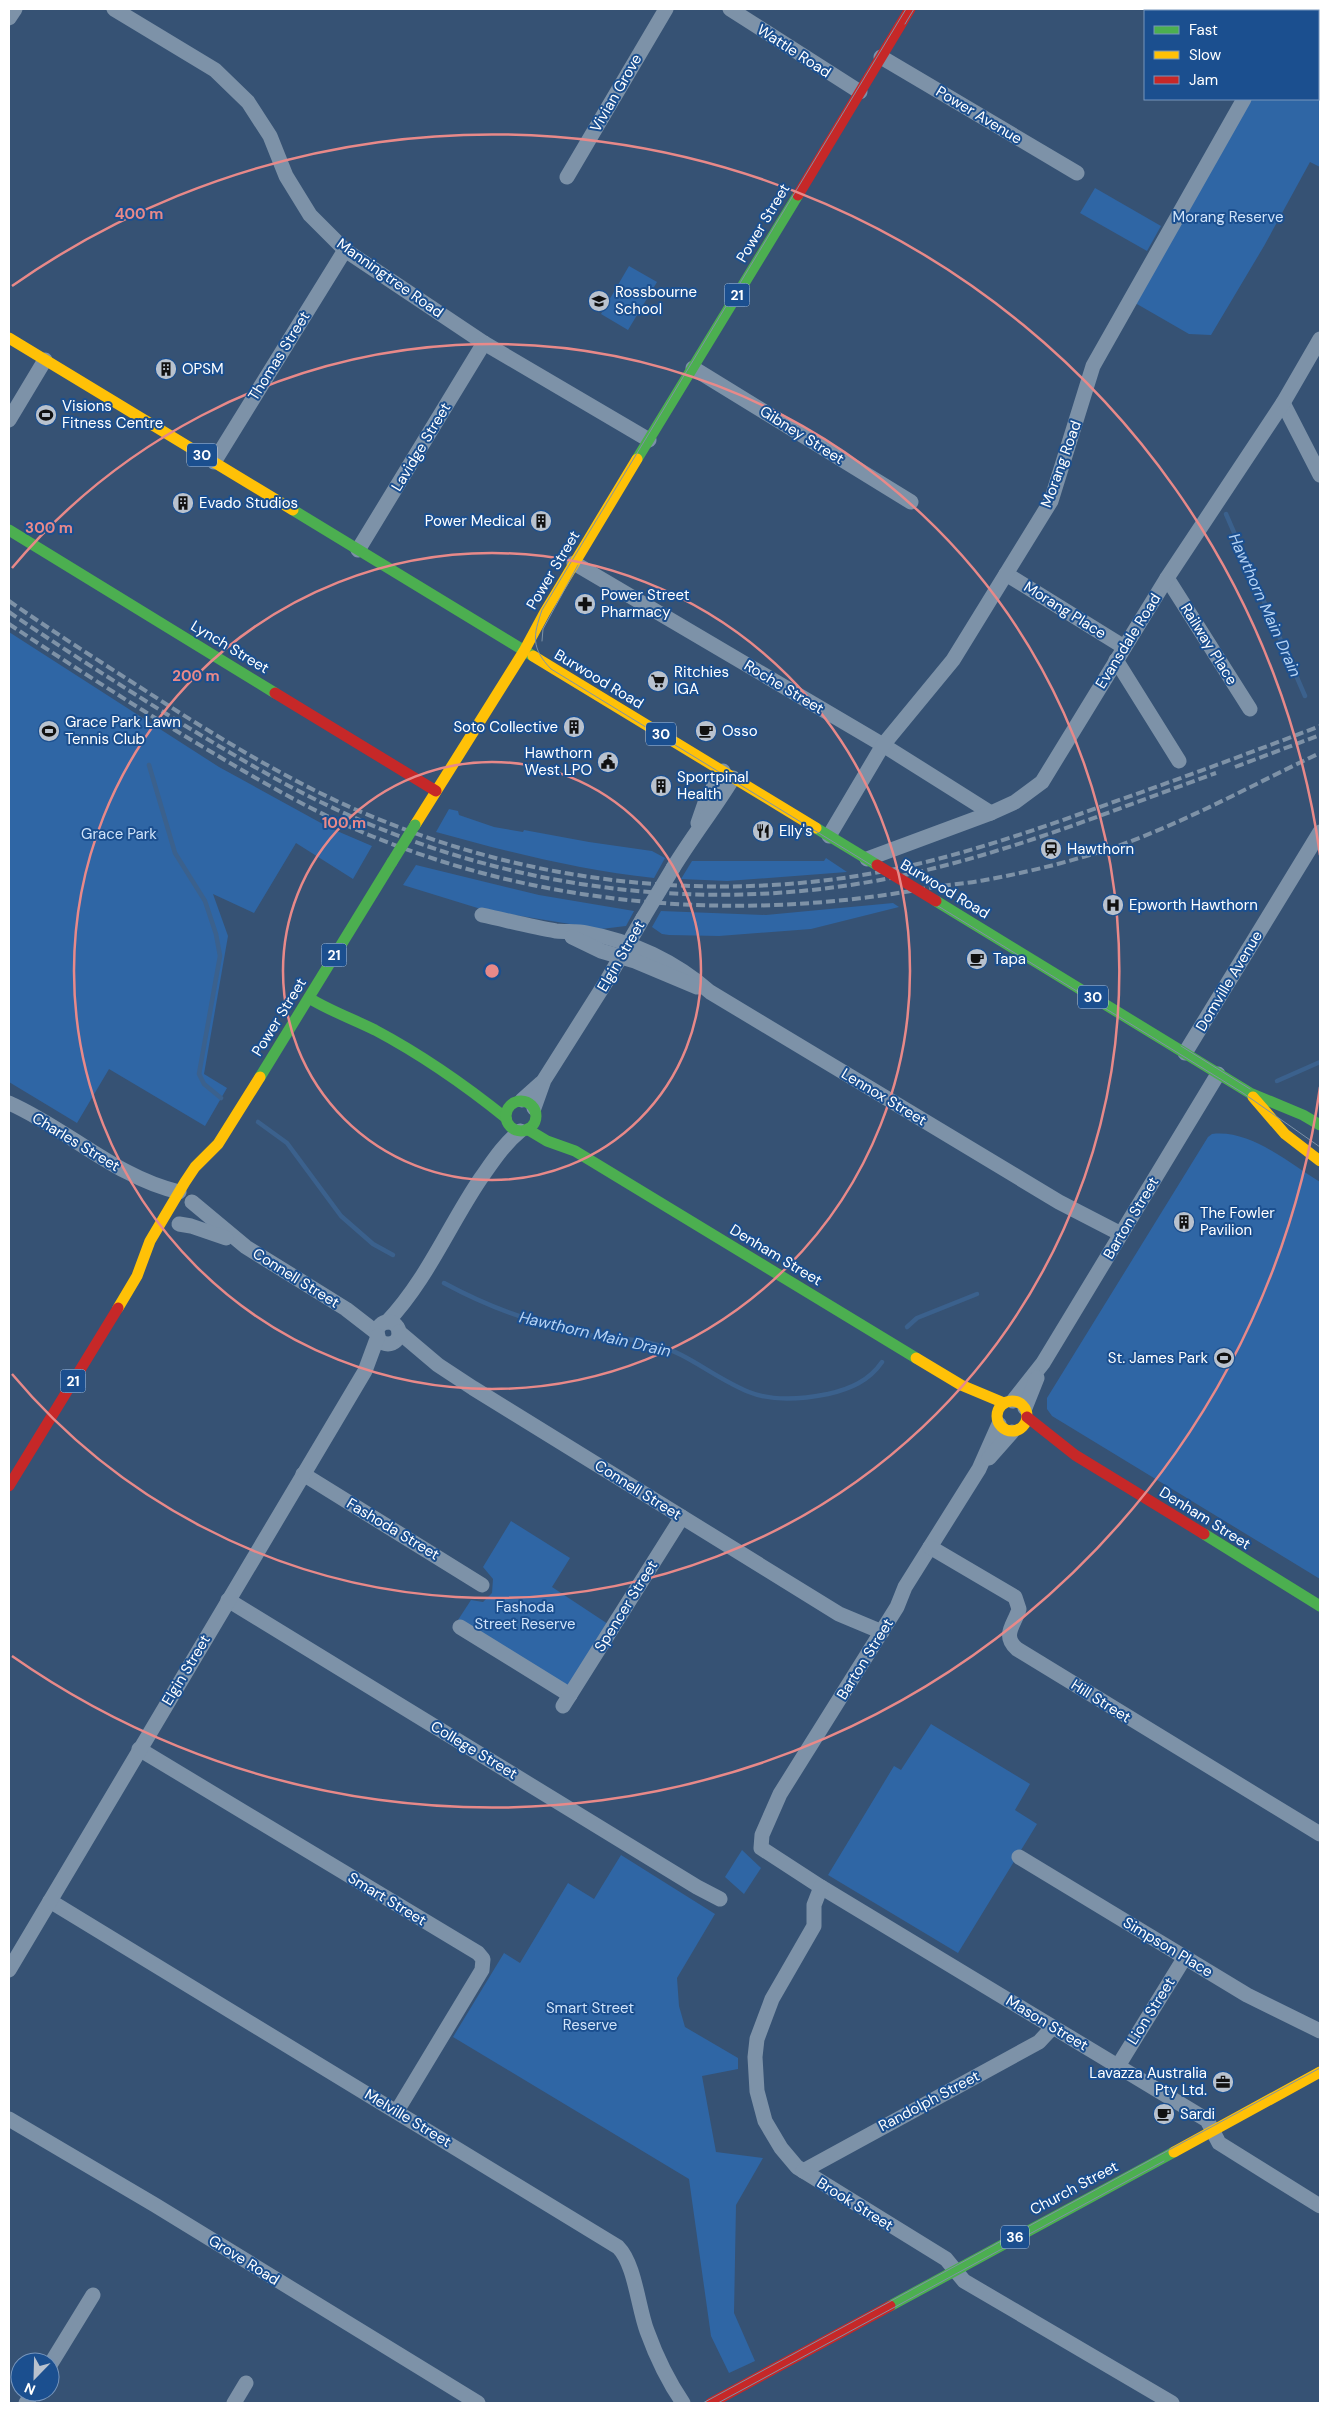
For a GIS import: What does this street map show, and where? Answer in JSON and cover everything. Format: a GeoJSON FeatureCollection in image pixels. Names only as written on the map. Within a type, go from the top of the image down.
{"type":"FeatureCollection","features":[{"type":"Feature","properties":{"kind":"main road","name":"Power Street"},"geometry":{"type":"LineString","coordinates":[[210,1169],[218,1144],[524,651],[574,563],[910,9]]}},
{"type":"Feature","properties":{"kind":"main road","name":"Burwood Road"},"geometry":{"type":"LineString","coordinates":[[9,338],[728,774],[1250,1094],[1303,1115],[1320,1125]]}},
{"type":"Feature","properties":{"kind":"main road","name":"Lynch Street"},"geometry":{"type":"LineString","coordinates":[[9,530],[436,791]]}},
{"type":"Feature","properties":{"kind":"main road","name":"Denham Street"},"geometry":{"type":"LineString","coordinates":[[312,993],[339,1003],[374,1030],[461,1082],[515,1126],[547,1141],[575,1151]]}},
{"type":"Feature","properties":{"kind":"main road","name":"Denham Street"},"geometry":{"type":"LineString","coordinates":[[461,1082],[526,1107],[575,1151],[961,1385],[1017,1407],[1075,1455],[1320,1606]]}},
{"type":"Feature","properties":{"kind":"main road","name":"Burwood Road"},"geometry":{"type":"LineString","coordinates":[[1250,1094],[1285,1134],[1320,1161]]}},
{"type":"Feature","properties":{"kind":"main road"},"geometry":{"type":"LineString","coordinates":[[526,1107],[533,1124],[515,1126],[507,1109],[526,1107]]}},
{"type":"Feature","properties":{"kind":"main road","name":"Power Street"},"geometry":{"type":"LineString","coordinates":[[9,1486],[137,1276],[150,1241],[194,1167],[218,1144]]}},
{"type":"Feature","properties":{"kind":"main road"},"geometry":{"type":"LineString","coordinates":[[175,1231],[196,1196]]}},
{"type":"Feature","properties":{"kind":"main road","name":"Power Street"},"geometry":{"type":"LineString","coordinates":[[137,1276],[156,1256]]}},
{"type":"Feature","properties":{"kind":"main road","name":"Denham Street"},"geometry":{"type":"LineString","coordinates":[[961,1385],[998,1419],[1004,1430],[1017,1430],[1075,1455]]}},
{"type":"Feature","properties":{"kind":"main road"},"geometry":{"type":"LineString","coordinates":[[998,1419],[1017,1407]]}},
{"type":"Feature","properties":{"kind":"main road"},"geometry":{"type":"LineString","coordinates":[[1017,1407],[1017,1430]]}},
{"type":"Feature","properties":{"kind":"main road","name":"Church Street"},"geometry":{"type":"LineString","coordinates":[[710,2403],[1320,2072]]}},
{"type":"Feature","properties":{"kind":"street"},"geometry":{"type":"LineString","coordinates":[[9,18],[15,9]]}},
{"type":"Feature","properties":{"kind":"street","name":"Manningtree Road"},"geometry":{"type":"LineString","coordinates":[[114,9],[215,70],[248,102],[270,136],[286,176],[310,215],[345,250],[484,343],[649,440]]}},
{"type":"Feature","properties":{"kind":"street","name":"Vivian Grove"},"geometry":{"type":"LineString","coordinates":[[567,177],[666,9]]}},
{"type":"Feature","properties":{"kind":"street","name":"Wattle Road"},"geometry":{"type":"LineString","coordinates":[[730,9],[860,92]]}},
{"type":"Feature","properties":{"kind":"street","name":"Power Avenue"},"geometry":{"type":"LineString","coordinates":[[881,57],[1077,173]]}},
{"type":"Feature","properties":{"kind":"street","name":"Morang Road"},"geometry":{"type":"LineString","coordinates":[[829,836],[882,745],[953,660],[1051,501],[1093,366],[1243,100]]}},
{"type":"Feature","properties":{"kind":"street","name":"Thomas Street"},"geometry":{"type":"LineString","coordinates":[[214,462],[345,250]]}},
{"type":"Feature","properties":{"kind":"street","name":"Evansdale Road"},"geometry":{"type":"LineString","coordinates":[[872,862],[1015,802],[1042,782],[1167,578],[1283,403],[1320,339]]}},
{"type":"Feature","properties":{"kind":"street","name":"Lavidge Street"},"geometry":{"type":"LineString","coordinates":[[358,550],[484,343]]}},
{"type":"Feature","properties":{"kind":"street"},"geometry":{"type":"LineString","coordinates":[[9,420],[45,360]]}},
{"type":"Feature","properties":{"kind":"street","name":"Gibney Street"},"geometry":{"type":"LineString","coordinates":[[693,368],[911,502]]}},
{"type":"Feature","properties":{"kind":"street"},"geometry":{"type":"LineString","coordinates":[[1283,403],[1320,475]]}},
{"type":"Feature","properties":{"kind":"street","name":"Roche Street"},"geometry":{"type":"LineString","coordinates":[[574,563],[882,745],[991,813]]}},
{"type":"Feature","properties":{"kind":"street","name":"Morang Place"},"geometry":{"type":"LineString","coordinates":[[1006,574],[1120,654]]}},
{"type":"Feature","properties":{"kind":"street","name":"Railway Place"},"geometry":{"type":"LineString","coordinates":[[1167,578],[1250,709]]}},
{"type":"Feature","properties":{"kind":"street"},"geometry":{"type":"LineString","coordinates":[[1120,654],[1179,761]]}},
{"type":"Feature","properties":{"kind":"street","name":"Elgin Street"},"geometry":{"type":"LineString","coordinates":[[526,1107],[624,951],[696,829],[706,800],[728,774]]}},
{"type":"Feature","properties":{"kind":"street","name":"Domville Avenue"},"geometry":{"type":"LineString","coordinates":[[1185,1053],[1320,832]]}},
{"type":"Feature","properties":{"kind":"street","name":"Lennox Street"},"geometry":{"type":"LineString","coordinates":[[482,915],[557,931],[587,933],[624,951],[636,961],[710,992],[1118,1239]]}},
{"type":"Feature","properties":{"kind":"street","name":"Barton Street"},"geometry":{"type":"LineString","coordinates":[[1017,1407],[1218,1074]]}},
{"type":"Feature","properties":{"kind":"street","name":"Charles Street"},"geometry":{"type":"LineString","coordinates":[[12,1103],[134,1177],[158,1187],[179,1192]]}},
{"type":"Feature","properties":{"kind":"street","name":"Elgin Street"},"geometry":{"type":"LineString","coordinates":[[9,1970],[364,1371],[472,1191],[515,1126]]}},
{"type":"Feature","properties":{"kind":"street","name":"Charles Street"},"geometry":{"type":"LineString","coordinates":[[134,1177],[157,1198],[166,1214]]}},
{"type":"Feature","properties":{"kind":"street","name":"Connell Street"},"geometry":{"type":"LineString","coordinates":[[196,1196],[246,1247]]}},
{"type":"Feature","properties":{"kind":"street","name":"Connell Street"},"geometry":{"type":"LineString","coordinates":[[175,1231],[210,1231],[246,1247],[388,1333],[878,1638]]}},
{"type":"Feature","properties":{"kind":"street","name":"Barton Street"},"geometry":{"type":"LineString","coordinates":[[763,1851],[760,1840],[776,1802],[878,1638],[930,1547],[979,1469],[998,1419]]}},
{"type":"Feature","properties":{"kind":"street","name":"Barton Street"},"geometry":{"type":"LineString","coordinates":[[979,1469],[1017,1430]]}},
{"type":"Feature","properties":{"kind":"street","name":"Fashoda Street"},"geometry":{"type":"LineString","coordinates":[[303,1474],[482,1585]]}},
{"type":"Feature","properties":{"kind":"street","name":"Spencer Street"},"geometry":{"type":"LineString","coordinates":[[460,1627],[566,1700],[682,1517]]}},
{"type":"Feature","properties":{"kind":"street","name":"Hill Street"},"geometry":{"type":"LineString","coordinates":[[930,1547],[1016,1598],[1020,1609],[1009,1634],[1010,1642],[1017,1649],[1320,1834]]}},
{"type":"Feature","properties":{"kind":"street","name":"College Street"},"geometry":{"type":"LineString","coordinates":[[228,1600],[697,1887],[720,1899]]}},
{"type":"Feature","properties":{"kind":"street","name":"Smart Street"},"geometry":{"type":"LineString","coordinates":[[140,1749],[478,1953],[483,1959],[482,1970],[397,2111]]}},
{"type":"Feature","properties":{"kind":"street","name":"Mason Street"},"geometry":{"type":"LineString","coordinates":[[763,1851],[1207,2120],[1219,2143],[1320,2206]]}},
{"type":"Feature","properties":{"kind":"street","name":"Simpson Place"},"geometry":{"type":"LineString","coordinates":[[1019,1857],[1255,1999],[1320,2031]]}},
{"type":"Feature","properties":{"kind":"street","name":"Brook Street"},"geometry":{"type":"LineString","coordinates":[[821,1887],[815,1900],[814,1926],[769,2006],[759,2032],[754,2057],[757,2091],[765,2121],[781,2148],[803,2171],[946,2259],[964,2281],[1172,2403]]}},
{"type":"Feature","properties":{"kind":"street","name":"Melville Street"},"geometry":{"type":"LineString","coordinates":[[50,1901],[618,2247],[625,2256],[640,2310],[655,2352],[684,2403]]}},
{"type":"Feature","properties":{"kind":"street","name":"Lion Street"},"geometry":{"type":"LineString","coordinates":[[1118,2066],[1185,1957]]}},
{"type":"Feature","properties":{"kind":"street","name":"Randolph Street"},"geometry":{"type":"LineString","coordinates":[[803,2171],[1039,2042],[1053,2027]]}},
{"type":"Feature","properties":{"kind":"street","name":"Grove Road"},"geometry":{"type":"LineString","coordinates":[[9,2119],[155,2205],[478,2403]]}},
{"type":"Feature","properties":{"kind":"street"},"geometry":{"type":"LineString","coordinates":[[58,2352],[93,2295]]}},
{"type":"Feature","properties":{"kind":"street"},"geometry":{"type":"LineString","coordinates":[[234,2403],[246,2383]]}},
{"type":"Feature","properties":{"kind":"green space","name":"Morang Reserve"},"geometry":{"type":"Polygon","coordinates":[[[1320,9],[1320,167],[1310,162],[1264,246],[1211,335],[1189,334],[1130,300],[1243,100],[1319,100],[1319,10],[1296,10],[1320,9]]]}},
{"type":"Feature","properties":{"kind":"green space"},"geometry":{"type":"Polygon","coordinates":[[[1095,188],[1161,226],[1147,251],[1080,213],[1095,188]]]}},
{"type":"Feature","properties":{"kind":"green space"},"geometry":{"type":"Polygon","coordinates":[[[629,266],[657,282],[628,330],[601,314],[629,266]]]}},
{"type":"Feature","properties":{"kind":"green space","name":"Grace Park"},"geometry":{"type":"Polygon","coordinates":[[[9,632],[219,767],[330,828],[372,846],[353,879],[296,843],[254,913],[213,894],[228,936],[204,1074],[227,1088],[205,1126],[109,1069],[77,1123],[9,1082],[9,632]]]}},
{"type":"Feature","properties":{"kind":"green space"},"geometry":{"type":"Polygon","coordinates":[[[449,809],[458,811],[459,815],[494,827],[523,832],[524,830],[652,851],[665,858],[654,878],[626,875],[544,860],[436,832],[449,809]]]}},
{"type":"Feature","properties":{"kind":"green space"},"geometry":{"type":"Polygon","coordinates":[[[826,858],[847,872],[727,881],[681,879],[692,861],[824,861],[826,858]]]}},
{"type":"Feature","properties":{"kind":"green space"},"geometry":{"type":"Polygon","coordinates":[[[416,865],[539,895],[634,911],[626,926],[601,929],[484,910],[403,885],[416,865]]]}},
{"type":"Feature","properties":{"kind":"green space"},"geometry":{"type":"Polygon","coordinates":[[[893,903],[899,907],[811,929],[719,936],[669,935],[662,934],[652,927],[661,911],[766,915],[893,903]]]}},
{"type":"Feature","properties":{"kind":"green space","name":"St. James Park"},"geometry":{"type":"Polygon","coordinates":[[[1212,1134],[1226,1134],[1255,1142],[1320,1182],[1320,1579],[1052,1416],[1047,1409],[1047,1398],[1208,1137],[1212,1134]]]}},
{"type":"Feature","properties":{"kind":"green space","name":"Fashoda Street Reserve"},"geometry":{"type":"Polygon","coordinates":[[[511,1521],[570,1558],[552,1587],[608,1624],[567,1688],[458,1620],[471,1600],[483,1602],[492,1593],[493,1579],[483,1567],[511,1521]]]}},
{"type":"Feature","properties":{"kind":"green space"},"geometry":{"type":"Polygon","coordinates":[[[931,1724],[1030,1784],[1015,1810],[1037,1824],[958,1953],[828,1875],[894,1766],[901,1770],[931,1724]]]}},
{"type":"Feature","properties":{"kind":"green space"},"geometry":{"type":"Polygon","coordinates":[[[742,1850],[761,1868],[744,1894],[725,1877],[742,1850]]]}},
{"type":"Feature","properties":{"kind":"green space","name":"Smart Street Reserve"},"geometry":{"type":"Polygon","coordinates":[[[621,1855],[715,1914],[677,1978],[679,2006],[685,2027],[738,2058],[738,2069],[702,2076],[716,2152],[763,2158],[736,2205],[734,2313],[755,2361],[729,2373],[711,2336],[689,2179],[453,2037],[504,1953],[520,1963],[568,1883],[594,1899],[621,1855]]]}},
{"type":"Feature","properties":{"kind":"waterway","name":"Hawthorn Main Drain"},"geometry":{"type":"LineString","coordinates":[[1226,514],[1305,696]]}},
{"type":"Feature","properties":{"kind":"waterway","name":"Hawthorn Main Drain"},"geometry":{"type":"LineString","coordinates":[[149,765],[175,853],[205,901],[216,934],[220,956],[199,1074],[204,1084],[221,1098]]}},
{"type":"Feature","properties":{"kind":"waterway","name":"Hawthorn Main Drain"},"geometry":{"type":"LineString","coordinates":[[1277,1081],[1320,1062]]}},
{"type":"Feature","properties":{"kind":"waterway","name":"Hawthorn Main Drain"},"geometry":{"type":"LineString","coordinates":[[258,1122],[287,1143],[341,1216],[373,1244],[393,1255]]}},
{"type":"Feature","properties":{"kind":"waterway","name":"Hawthorn Main Drain"},"geometry":{"type":"LineString","coordinates":[[444,1283],[498,1309],[535,1322],[594,1336],[639,1341],[667,1348],[737,1387],[768,1397],[798,1398],[836,1392],[851,1387],[865,1379],[882,1362]]}},
{"type":"Feature","properties":{"kind":"waterway","name":"Hawthorn Main Drain"},"geometry":{"type":"LineString","coordinates":[[907,1327],[917,1318],[977,1294]]}},
{"type":"Feature","properties":{"kind":"tram line"},"geometry":{"type":"LineString","coordinates":[[906,9],[542,610],[537,627],[537,648],[551,669],[1243,1093],[1320,1147]]}},
{"type":"Feature","properties":{"kind":"tram line"},"geometry":{"type":"LineString","coordinates":[[905,24],[914,9]]}},
{"type":"Feature","properties":{"kind":"tram line"},"geometry":{"type":"LineString","coordinates":[[542,641],[543,629],[578,565]]}},
{"type":"Feature","properties":{"kind":"tram line"},"geometry":{"type":"LineString","coordinates":[[1181,1046],[1250,1089]]}},
{"type":"Feature","properties":{"kind":"tram line"},"geometry":{"type":"LineString","coordinates":[[703,2403],[1320,2068]]}},
{"type":"Feature","properties":{"kind":"tram line"},"geometry":{"type":"LineString","coordinates":[[718,2403],[1164,2161]]}},
{"type":"Feature","properties":{"kind":"railway"},"geometry":{"type":"LineString","coordinates":[[9,601],[180,713],[255,758],[332,799],[386,822],[441,842],[498,859],[556,871],[615,880],[674,885],[792,884],[850,877],[916,864],[981,847],[1045,826],[1320,726]]}},
{"type":"Feature","properties":{"kind":"railway"},"geometry":{"type":"LineString","coordinates":[[9,612],[184,725],[275,778],[331,807],[394,834],[458,856],[524,873],[591,885],[659,893],[727,895],[795,892],[863,883],[908,874],[998,850],[1086,821],[1216,773]]}},
{"type":"Feature","properties":{"kind":"railway"},"geometry":{"type":"LineString","coordinates":[[9,624],[118,695],[230,763],[300,803],[355,829],[440,861],[507,879],[575,893],[644,902],[714,906],[784,905],[853,899],[977,881],[1051,866],[1115,847],[1141,837],[1193,815],[1320,753]]}},
{"type":"Feature","properties":{"kind":"railway"},"geometry":{"type":"LineString","coordinates":[[1235,767],[1320,735]]}},
{"type":"Feature","properties":{"kind":"traffic: fast"},"geometry":{"type":"LineString","coordinates":[[637,459],[798,195]]}},
{"type":"Feature","properties":{"kind":"traffic: fast"},"geometry":{"type":"LineString","coordinates":[[293,510],[533,656]]}},
{"type":"Feature","properties":{"kind":"traffic: fast"},"geometry":{"type":"LineString","coordinates":[[9,530],[275,693]]}},
{"type":"Feature","properties":{"kind":"traffic: fast"},"geometry":{"type":"LineString","coordinates":[[392,862],[415,825]]}},
{"type":"Feature","properties":{"kind":"traffic: fast"},"geometry":{"type":"LineString","coordinates":[[816,828],[877,865]]}},
{"type":"Feature","properties":{"kind":"traffic: fast"},"geometry":{"type":"LineString","coordinates":[[260,1077],[392,862]]}},
{"type":"Feature","properties":{"kind":"traffic: fast"},"geometry":{"type":"LineString","coordinates":[[936,901],[1250,1093],[1303,1115],[1320,1125]]}},
{"type":"Feature","properties":{"kind":"traffic: fast"},"geometry":{"type":"LineString","coordinates":[[309,998],[375,1030],[410,1050],[459,1082],[506,1118]]}},
{"type":"Feature","properties":{"kind":"traffic: fast"},"geometry":{"type":"LineString","coordinates":[[521,1101],[532,1105],[536,1116],[532,1127],[521,1131],[510,1127],[506,1116],[510,1105],[521,1101]]}},
{"type":"Feature","properties":{"kind":"traffic: fast"},"geometry":{"type":"LineString","coordinates":[[527,1129],[547,1141],[575,1151],[916,1358]]}},
{"type":"Feature","properties":{"kind":"traffic: fast"},"geometry":{"type":"LineString","coordinates":[[1204,1534],[1320,1606]]}},
{"type":"Feature","properties":{"kind":"traffic: fast"},"geometry":{"type":"LineString","coordinates":[[890,2306],[1174,2152]]}},
{"type":"Feature","properties":{"kind":"traffic: slow"},"geometry":{"type":"LineString","coordinates":[[9,338],[293,510]]}},
{"type":"Feature","properties":{"kind":"traffic: slow"},"geometry":{"type":"LineString","coordinates":[[415,825],[524,651],[545,612],[637,459]]}},
{"type":"Feature","properties":{"kind":"traffic: slow"},"geometry":{"type":"LineString","coordinates":[[533,656],[816,828]]}},
{"type":"Feature","properties":{"kind":"traffic: slow"},"geometry":{"type":"LineString","coordinates":[[118,1308],[137,1276],[150,1241],[185,1182],[195,1167],[218,1144],[260,1077]]}},
{"type":"Feature","properties":{"kind":"traffic: slow"},"geometry":{"type":"LineString","coordinates":[[1253,1097],[1285,1134],[1320,1161]]}},
{"type":"Feature","properties":{"kind":"traffic: slow"},"geometry":{"type":"LineString","coordinates":[[916,1358],[961,1385],[1004,1403]]}},
{"type":"Feature","properties":{"kind":"traffic: slow"},"geometry":{"type":"LineString","coordinates":[[1012,1401],[1023,1405],[1027,1416],[1023,1427],[1012,1431],[1001,1427],[997,1416],[1001,1405],[1012,1401]]}},
{"type":"Feature","properties":{"kind":"traffic: slow"},"geometry":{"type":"LineString","coordinates":[[1174,2152],[1320,2072]]}},
{"type":"Feature","properties":{"kind":"traffic: jam"},"geometry":{"type":"LineString","coordinates":[[798,195],[910,9]]}},
{"type":"Feature","properties":{"kind":"traffic: jam"},"geometry":{"type":"LineString","coordinates":[[275,693],[436,791]]}},
{"type":"Feature","properties":{"kind":"traffic: jam"},"geometry":{"type":"LineString","coordinates":[[877,865],[936,901]]}},
{"type":"Feature","properties":{"kind":"traffic: jam"},"geometry":{"type":"LineString","coordinates":[[9,1486],[118,1308]]}},
{"type":"Feature","properties":{"kind":"traffic: jam"},"geometry":{"type":"LineString","coordinates":[[1027,1417],[1075,1455],[1204,1534]]}},
{"type":"Feature","properties":{"kind":"traffic: jam"},"geometry":{"type":"LineString","coordinates":[[711,2403],[890,2306]]}},
{"type":"Feature","properties":{"kind":"place","name":"Rossbourne School"},"geometry":{"type":"Point","coordinates":[599,301]}},
{"type":"Feature","properties":{"kind":"place","name":"OPSM"},"geometry":{"type":"Point","coordinates":[166,369]}},
{"type":"Feature","properties":{"kind":"place","name":"Visions Fitness Centre"},"geometry":{"type":"Point","coordinates":[46,415]}},
{"type":"Feature","properties":{"kind":"place","name":"Evado Studios"},"geometry":{"type":"Point","coordinates":[183,503]}},
{"type":"Feature","properties":{"kind":"place","name":"Power Medical"},"geometry":{"type":"Point","coordinates":[541,521]}},
{"type":"Feature","properties":{"kind":"place","name":"Power Street Pharmacy"},"geometry":{"type":"Point","coordinates":[585,604]}},
{"type":"Feature","properties":{"kind":"place","name":"Ritchies IGA"},"geometry":{"type":"Point","coordinates":[658,681]}},
{"type":"Feature","properties":{"kind":"place","name":"Soto Collective"},"geometry":{"type":"Point","coordinates":[574,727]}},
{"type":"Feature","properties":{"kind":"place","name":"Grace Park Lawn Tennis Club"},"geometry":{"type":"Point","coordinates":[49,731]}},
{"type":"Feature","properties":{"kind":"place","name":"Osso"},"geometry":{"type":"Point","coordinates":[706,731]}},
{"type":"Feature","properties":{"kind":"place","name":"Hawthorn West LPO"},"geometry":{"type":"Point","coordinates":[608,762]}},
{"type":"Feature","properties":{"kind":"place","name":"Sportpinal Health"},"geometry":{"type":"Point","coordinates":[661,786]}},
{"type":"Feature","properties":{"kind":"place","name":"Elly's"},"geometry":{"type":"Point","coordinates":[763,831]}},
{"type":"Feature","properties":{"kind":"place","name":"Hawthorn"},"geometry":{"type":"Point","coordinates":[1051,849]}},
{"type":"Feature","properties":{"kind":"place","name":"Epworth Hawthorn"},"geometry":{"type":"Point","coordinates":[1113,905]}},
{"type":"Feature","properties":{"kind":"place","name":"Tapa"},"geometry":{"type":"Point","coordinates":[977,959]}},
{"type":"Feature","properties":{"kind":"place","name":"The Fowler Pavilion"},"geometry":{"type":"Point","coordinates":[1184,1222]}},
{"type":"Feature","properties":{"kind":"place","name":"St. James Park"},"geometry":{"type":"Point","coordinates":[1224,1358]}},
{"type":"Feature","properties":{"kind":"place","name":"Lavazza Australia Pty Ltd."},"geometry":{"type":"Point","coordinates":[1223,2082]}},
{"type":"Feature","properties":{"kind":"place","name":"Sardi"},"geometry":{"type":"Point","coordinates":[1164,2114]}}]}
